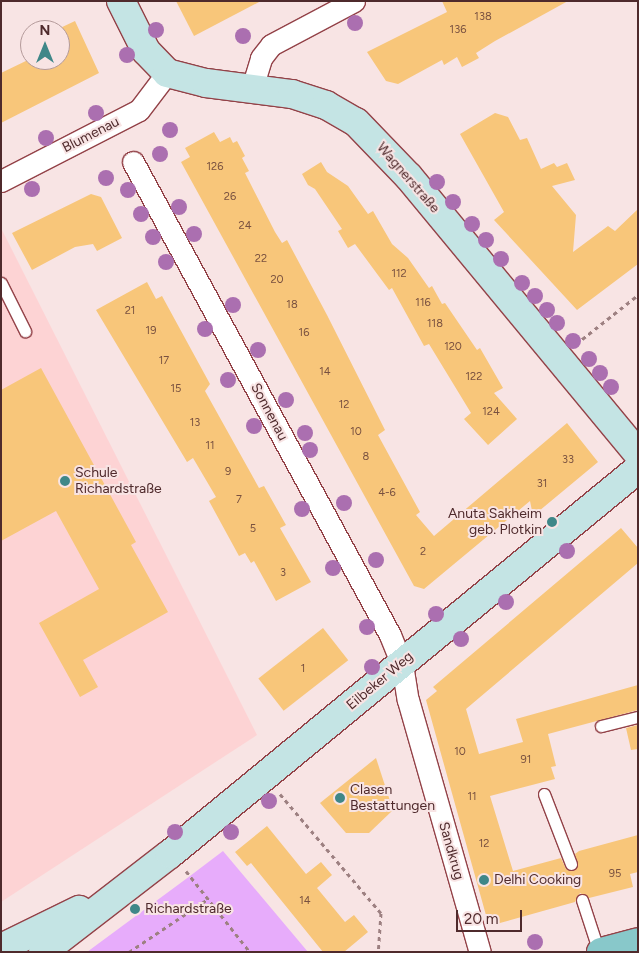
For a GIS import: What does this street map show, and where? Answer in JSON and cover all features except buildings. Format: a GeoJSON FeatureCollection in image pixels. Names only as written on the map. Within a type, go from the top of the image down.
{"type":"FeatureCollection","features":[{"type":"Feature","properties":{"kind":"main road"},"geometry":{"type":"LineString","coordinates":[[600,952],[638,942]]}},
{"type":"Feature","properties":{"kind":"street"},"geometry":{"type":"LineString","coordinates":[[120,1],[146,51],[167,73]]}},
{"type":"Feature","properties":{"kind":"street"},"geometry":{"type":"LineString","coordinates":[[252,88],[259,63],[271,45],[354,1]]}},
{"type":"Feature","properties":{"kind":"street","name":"Wagnerstraße"},"geometry":{"type":"LineString","coordinates":[[167,73],[206,83],[252,88],[309,99],[356,122],[409,177],[556,360],[638,454]]}},
{"type":"Feature","properties":{"kind":"street","name":"Blumenau"},"geometry":{"type":"LineString","coordinates":[[1,181],[139,110],[149,102],[167,73]]}},
{"type":"Feature","properties":{"kind":"street","name":"Sonnenau"},"geometry":{"type":"LineString","coordinates":[[133,162],[402,664]]}},
{"type":"Feature","properties":{"kind":"street","name":"Eilbeker Weg"},"geometry":{"type":"LineString","coordinates":[[43,952],[170,854],[638,469]]}},
{"type":"Feature","properties":{"kind":"street","name":"Sandkrug"},"geometry":{"type":"LineString","coordinates":[[402,664],[408,700],[480,952]]}},
{"type":"Feature","properties":{"kind":"street","name":"Eilbeker Weg"},"geometry":{"type":"LineString","coordinates":[[1,948],[122,891]]}},
{"type":"Feature","properties":{"kind":"lane"},"geometry":{"type":"LineString","coordinates":[[1,283],[25,331]]}},
{"type":"Feature","properties":{"kind":"lane"},"geometry":{"type":"LineString","coordinates":[[601,726],[638,717]]}},
{"type":"Feature","properties":{"kind":"lane"},"geometry":{"type":"LineString","coordinates":[[544,794],[571,864]]}},
{"type":"Feature","properties":{"kind":"lane"},"geometry":{"type":"LineString","coordinates":[[582,900],[600,952]]}},
{"type":"Feature","properties":{"kind":"path"},"geometry":{"type":"LineString","coordinates":[[556,360],[638,296]]}},
{"type":"Feature","properties":{"kind":"path"},"geometry":{"type":"LineString","coordinates":[[264,777],[381,913],[378,952]]}},
{"type":"Feature","properties":{"kind":"path"},"geometry":{"type":"LineString","coordinates":[[170,854],[250,952]]}},
{"type":"Feature","properties":{"kind":"path"},"geometry":{"type":"LineString","coordinates":[[129,952],[208,899]]}},
{"type":"Feature","properties":{"kind":"shaded area","name":"Schule Richardstraße"},"geometry":{"type":"Polygon","coordinates":[[[1,228],[257,735],[1,902],[1,228]]]}},
{"type":"Feature","properties":{"kind":"shaded area"},"geometry":{"type":"Polygon","coordinates":[[[223,851],[308,952],[87,952],[190,876],[223,851]]]}},
{"type":"Feature","properties":{"kind":"place","name":"Schule Richardstraße"},"geometry":{"type":"Point","coordinates":[65,481]}},
{"type":"Feature","properties":{"kind":"place","name":"Anuta Sakheim geb. Plotkin"},"geometry":{"type":"Point","coordinates":[552,522]}},
{"type":"Feature","properties":{"kind":"place","name":"Clasen Bestattungen"},"geometry":{"type":"Point","coordinates":[340,798]}},
{"type":"Feature","properties":{"kind":"place","name":"Delhi Cooking"},"geometry":{"type":"Point","coordinates":[484,880]}},
{"type":"Feature","properties":{"kind":"place","name":"Richardstraße"},"geometry":{"type":"Point","coordinates":[135,909]}}]}
